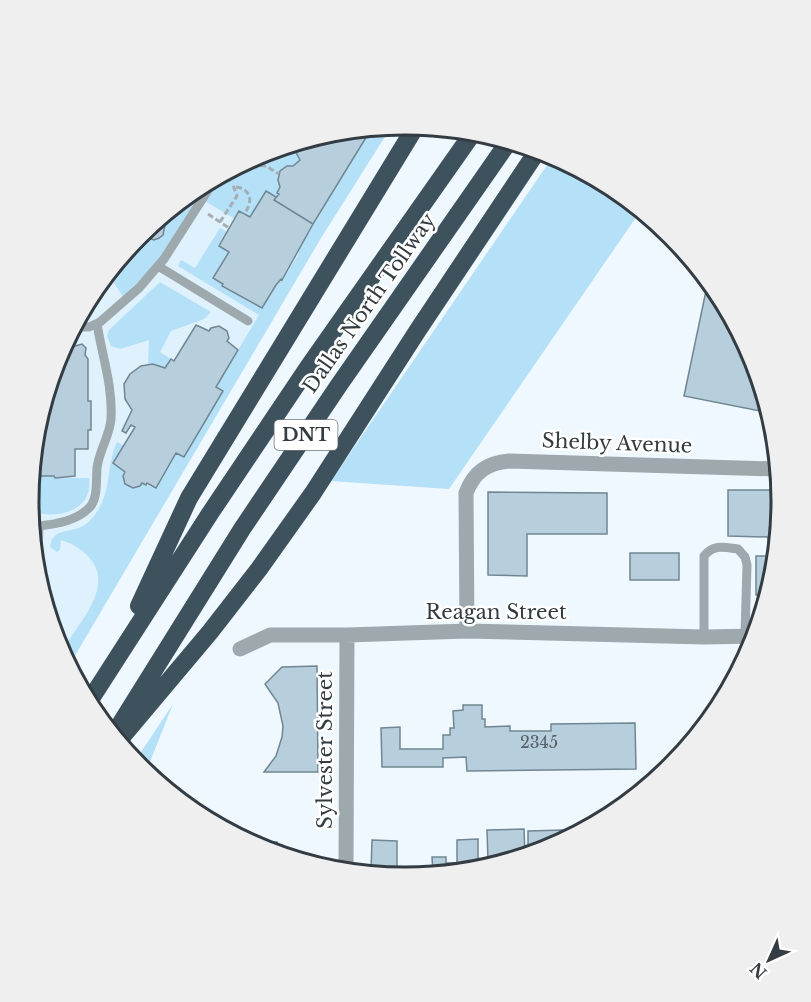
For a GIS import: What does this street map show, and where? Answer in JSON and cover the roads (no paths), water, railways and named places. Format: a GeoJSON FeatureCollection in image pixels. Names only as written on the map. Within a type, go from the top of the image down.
{"type":"FeatureCollection","features":[{"type":"Feature","properties":{"kind":"highway"},"geometry":{"type":"LineString","coordinates":[[111,665],[189,498],[411,134]]}},
{"type":"Feature","properties":{"kind":"highway","name":"Dallas North Tollway"},"geometry":{"type":"LineString","coordinates":[[94,694],[111,665],[309,366],[468,140]]}},
{"type":"Feature","properties":{"kind":"highway","name":"Dallas North Tollway"},"geometry":{"type":"LineString","coordinates":[[119,729],[242,529],[345,376],[504,148]]}},
{"type":"Feature","properties":{"kind":"highway"},"geometry":{"type":"LineString","coordinates":[[124,735],[210,632],[286,531],[533,157]]}},
{"type":"Feature","properties":{"kind":"street","name":"Shelby Avenue"},"geometry":{"type":"LineString","coordinates":[[467,631],[466,493],[470,482],[487,466],[509,461],[770,469]]}},
{"type":"Feature","properties":{"kind":"street","name":"Reagan Street"},"geometry":{"type":"LineString","coordinates":[[240,649],[270,635],[467,631],[746,635]]}},
{"type":"Feature","properties":{"kind":"street","name":"Sylvester Street"},"geometry":{"type":"LineString","coordinates":[[346,862],[347,635]]}},
{"type":"Feature","properties":{"kind":"lane"},"geometry":{"type":"LineString","coordinates":[[84,326],[97,324],[126,301],[158,266],[205,194]]}},
{"type":"Feature","properties":{"kind":"lane"},"geometry":{"type":"LineString","coordinates":[[158,266],[248,321]]}},
{"type":"Feature","properties":{"kind":"lane"},"geometry":{"type":"LineString","coordinates":[[40,525],[56,524],[75,518],[90,508],[95,498],[98,465],[111,420],[107,373],[97,324]]}},
{"type":"Feature","properties":{"kind":"lane"},"geometry":{"type":"LineString","coordinates":[[704,636],[704,556],[709,549],[717,546],[738,549],[745,557],[750,627]]}}]}
